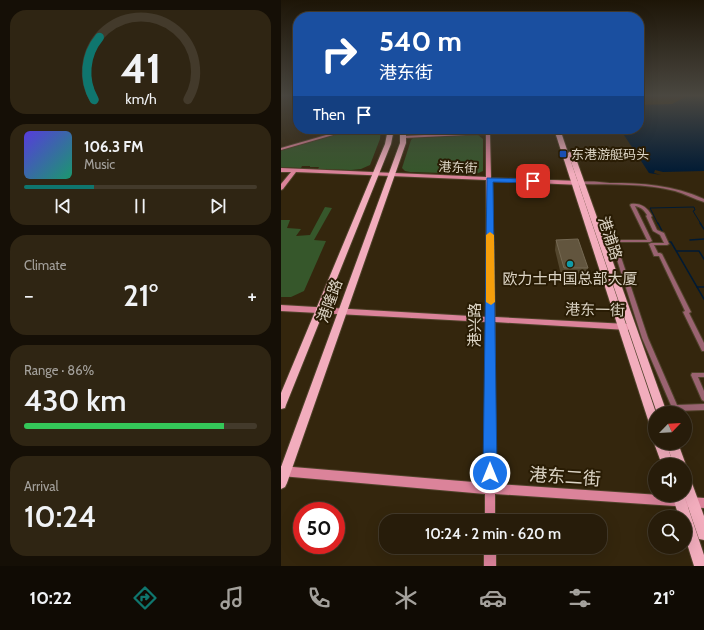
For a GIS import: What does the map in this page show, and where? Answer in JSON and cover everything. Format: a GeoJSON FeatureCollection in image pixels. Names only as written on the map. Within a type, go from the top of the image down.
{"type":"FeatureCollection","features":[{"type":"Feature","properties":{"kind":"main road"},"geometry":{"type":"LineString","coordinates":[[281,148],[330,134]]}},
{"type":"Feature","properties":{"kind":"main road"},"geometry":{"type":"LineString","coordinates":[[281,148],[333,134]]}},
{"type":"Feature","properties":{"kind":"main road","name":"港隆路"},"geometry":{"type":"LineString","coordinates":[[281,405],[388,144],[390,134]]}},
{"type":"Feature","properties":{"kind":"main road","name":"港隆路"},"geometry":{"type":"LineString","coordinates":[[281,483],[283,471],[343,310],[391,175],[404,137],[404,134]]}},
{"type":"Feature","properties":{"kind":"main road"},"geometry":{"type":"LineString","coordinates":[[404,137],[446,134]]}},
{"type":"Feature","properties":{"kind":"main road","name":"港兴路"},"geometry":{"type":"LineString","coordinates":[[488,134],[491,317],[490,514]]}},
{"type":"Feature","properties":{"kind":"main road","name":"港浦路"},"geometry":{"type":"LineString","coordinates":[[559,134],[579,183],[660,406]]}},
{"type":"Feature","properties":{"kind":"main road","name":"港浦路"},"geometry":{"type":"LineString","coordinates":[[564,134],[621,324],[648,406]]}},
{"type":"Feature","properties":{"kind":"main road","name":"港东街"},"geometry":{"type":"LineString","coordinates":[[281,170],[579,183]]}},
{"type":"Feature","properties":{"kind":"main road"},"geometry":{"type":"LineString","coordinates":[[281,188],[294,171]]}},
{"type":"Feature","properties":{"kind":"main road","name":"港东一街"},"geometry":{"type":"LineString","coordinates":[[281,304],[343,310],[621,324],[631,327],[631,324]]}},
{"type":"Feature","properties":{"kind":"main road","name":"港东一街"},"geometry":{"type":"LineString","coordinates":[[281,308],[321,308]]}},
{"type":"Feature","properties":{"kind":"main road","name":"港东二街"},"geometry":{"type":"LineString","coordinates":[[283,471],[490,489],[648,497]]}},
{"type":"Feature","properties":{"kind":"main road"},"geometry":{"type":"LineString","coordinates":[[692,491],[698,502],[704,534]]}},
{"type":"Feature","properties":{"kind":"main road"},"geometry":{"type":"LineString","coordinates":[[692,538],[701,566]]}},
{"type":"Feature","properties":{"kind":"main road"},"geometry":{"type":"LineString","coordinates":[[490,554],[490,566]]}},
{"type":"Feature","properties":{"kind":"street","name":"港东街"},"geometry":{"type":"LineString","coordinates":[[579,183],[662,187],[684,192],[704,201]]}},
{"type":"Feature","properties":{"kind":"street"},"geometry":{"type":"LineString","coordinates":[[704,349],[685,312],[688,312],[660,254],[656,254],[651,244],[667,244],[662,234],[655,231],[646,209],[639,205],[632,205],[650,241],[613,241],[645,338],[675,408],[704,407]]}},
{"type":"Feature","properties":{"kind":"street"},"geometry":{"type":"LineString","coordinates":[[704,375],[694,375],[704,398]]}},
{"type":"Feature","properties":{"kind":"green space"},"geometry":{"type":"Polygon","coordinates":[[[337,134],[380,134],[370,165],[361,169],[318,169],[319,167],[310,166],[302,166],[301,168],[281,167],[281,150],[337,134]]]}},
{"type":"Feature","properties":{"kind":"green space"},"geometry":{"type":"Polygon","coordinates":[[[478,135],[483,139],[483,171],[476,174],[410,172],[405,171],[402,168],[413,138],[478,135]]]}},
{"type":"Feature","properties":{"kind":"green space"},"geometry":{"type":"Polygon","coordinates":[[[325,207],[332,208],[314,240],[326,241],[304,291],[291,297],[281,297],[281,220],[290,220],[287,228],[301,229],[296,236],[310,235],[325,207]]]}},
{"type":"Feature","properties":{"kind":"water"},"geometry":{"type":"Polygon","coordinates":[[[644,121],[704,121],[704,171],[663,172],[655,170],[654,173],[661,175],[649,173],[623,134],[644,134],[644,121]]]}},
{"type":"Feature","properties":{"kind":"building"},"geometry":{"type":"Polygon","coordinates":[[[578,239],[588,268],[564,268],[556,240],[578,239]]]}},
{"type":"Feature","properties":{"kind":"waterway"},"geometry":{"type":"LineString","coordinates":[[658,224],[650,208],[694,207],[695,210],[693,211],[701,224]]}},
{"type":"Feature","properties":{"kind":"waterway"},"geometry":{"type":"LineString","coordinates":[[658,223],[663,233]]}},
{"type":"Feature","properties":{"kind":"waterway"},"geometry":{"type":"LineString","coordinates":[[700,223],[704,229]]}},
{"type":"Feature","properties":{"kind":"waterway"},"geometry":{"type":"LineString","coordinates":[[690,240],[704,239]]}},
{"type":"Feature","properties":{"kind":"waterway"},"geometry":{"type":"LineString","coordinates":[[667,242],[671,242],[697,287]]}},
{"type":"Feature","properties":{"kind":"waterway"},"geometry":{"type":"LineString","coordinates":[[677,251],[699,251],[704,259]]}},
{"type":"Feature","properties":{"kind":"waterway"},"geometry":{"type":"LineString","coordinates":[[697,287],[704,287]]}},
{"type":"Feature","properties":{"kind":"waterway"},"geometry":{"type":"LineString","coordinates":[[697,287],[704,299]]}},
{"type":"Feature","properties":{"kind":"slow traffic"},"geometry":{"type":"LineString","coordinates":[[490,235],[491,302]]}},
{"type":"Feature","properties":{"kind":"place","name":"东港游艇码头"},"geometry":{"type":"Point","coordinates":[563,154]}},
{"type":"Feature","properties":{"kind":"place","name":"欧力士中国总部大厦"},"geometry":{"type":"Point","coordinates":[570,264]}},
{"type":"Feature","properties":{"kind":"route"},"geometry":{"type":"LineString","coordinates":[[490,473],[490,180],[533,181]]}}]}
